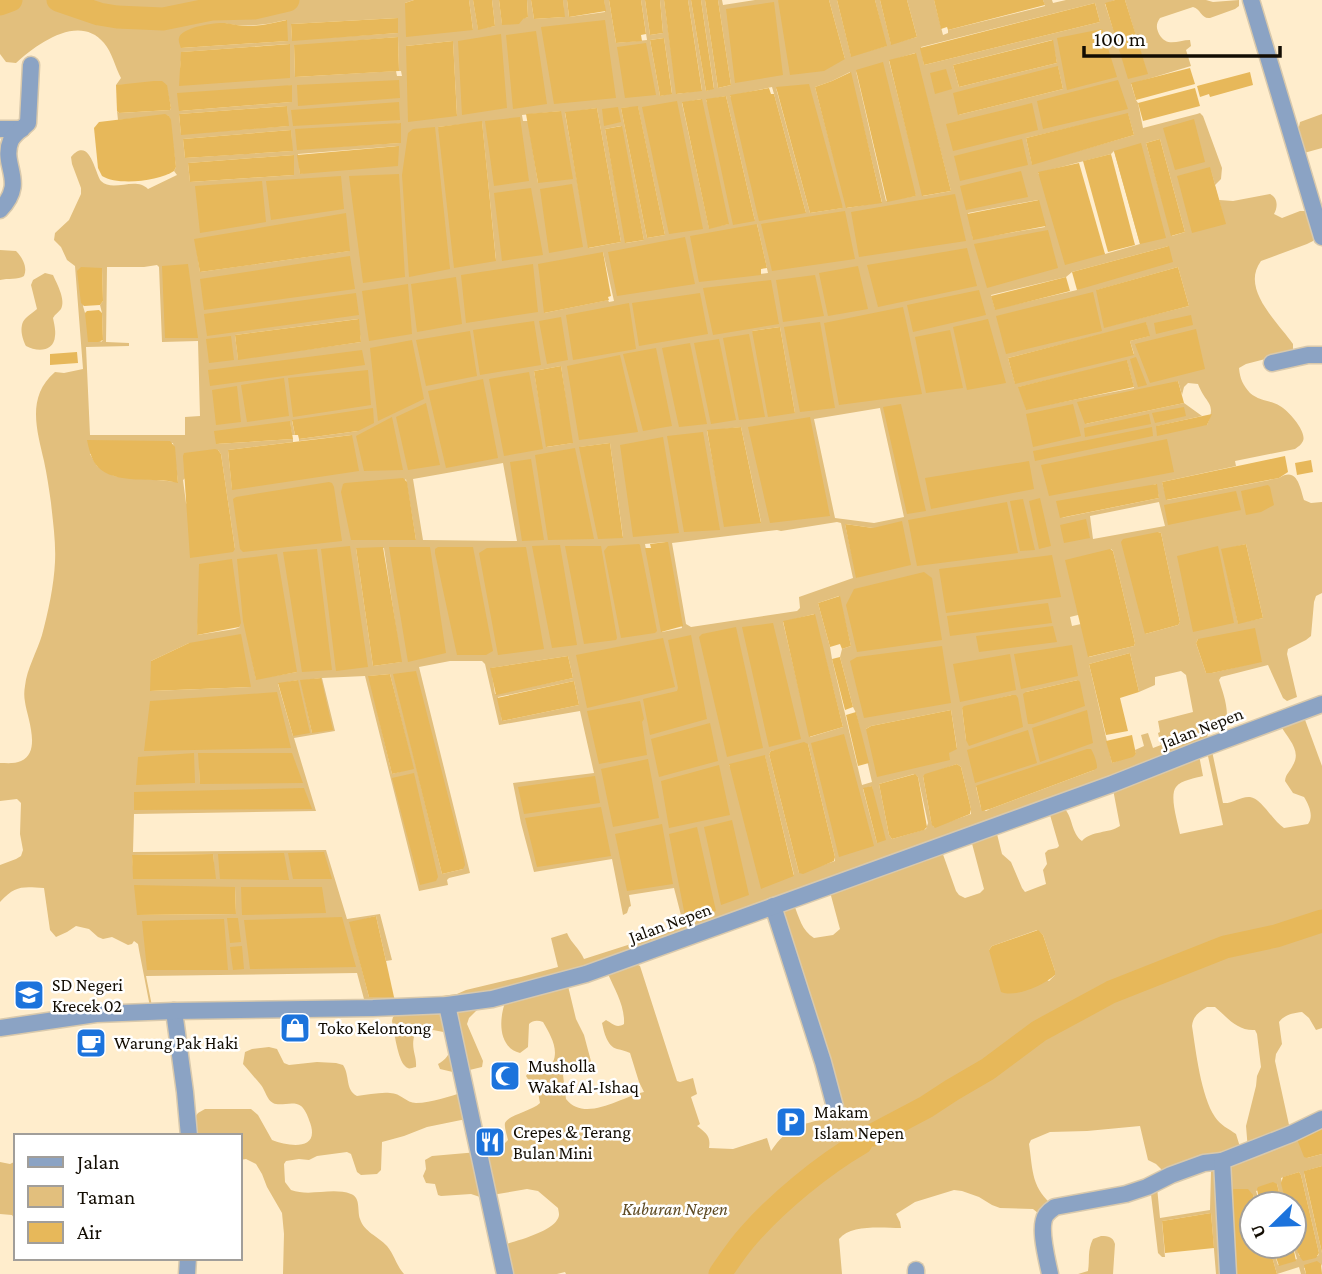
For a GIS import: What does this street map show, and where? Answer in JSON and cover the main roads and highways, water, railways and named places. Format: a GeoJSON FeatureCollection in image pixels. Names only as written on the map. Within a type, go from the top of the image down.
{"type":"FeatureCollection","features":[{"type":"Feature","properties":{"kind":"water"},"geometry":{"type":"Polygon","coordinates":[[[414,0],[469,0],[473,30],[406,37],[405,3],[414,0]]]}},
{"type":"Feature","properties":{"kind":"water"},"geometry":{"type":"Polygon","coordinates":[[[473,0],[492,0],[495,26],[478,30],[473,0]]]}},
{"type":"Feature","properties":{"kind":"water"},"geometry":{"type":"Polygon","coordinates":[[[499,0],[527,0],[528,17],[519,24],[502,25],[499,0]]]}},
{"type":"Feature","properties":{"kind":"water"},"geometry":{"type":"Polygon","coordinates":[[[531,0],[563,0],[565,17],[534,19],[531,0]]]}},
{"type":"Feature","properties":{"kind":"water"},"geometry":{"type":"Polygon","coordinates":[[[567,0],[604,0],[606,11],[569,17],[567,0]]]}},
{"type":"Feature","properties":{"kind":"water"},"geometry":{"type":"Polygon","coordinates":[[[609,0],[641,0],[646,34],[641,35],[642,41],[616,43],[609,0]]]}},
{"type":"Feature","properties":{"kind":"water"},"geometry":{"type":"Polygon","coordinates":[[[645,0],[660,0],[663,33],[650,35],[645,0]]]}},
{"type":"Feature","properties":{"kind":"water"},"geometry":{"type":"Polygon","coordinates":[[[664,0],[688,0],[702,91],[676,94],[664,0]]]}},
{"type":"Feature","properties":{"kind":"water"},"geometry":{"type":"Polygon","coordinates":[[[691,0],[701,0],[714,89],[706,91],[691,0]]]}},
{"type":"Feature","properties":{"kind":"water"},"geometry":{"type":"Polygon","coordinates":[[[705,0],[718,0],[731,85],[718,88],[705,0]]]}},
{"type":"Feature","properties":{"kind":"water"},"geometry":{"type":"Polygon","coordinates":[[[778,0],[829,0],[845,59],[824,71],[790,75],[778,0]]]}},
{"type":"Feature","properties":{"kind":"water"},"geometry":{"type":"Polygon","coordinates":[[[837,0],[875,0],[887,46],[851,57],[837,0]]]}},
{"type":"Feature","properties":{"kind":"water"},"geometry":{"type":"Polygon","coordinates":[[[880,0],[907,0],[917,37],[891,45],[880,0]]]}},
{"type":"Feature","properties":{"kind":"water"},"geometry":{"type":"Polygon","coordinates":[[[934,0],[1043,0],[1045,5],[948,30],[947,27],[941,29],[934,0]]]}},
{"type":"Feature","properties":{"kind":"water"},"geometry":{"type":"Polygon","coordinates":[[[1125,0],[1148,74],[1128,79],[1105,3],[1125,0]]]}},
{"type":"Feature","properties":{"kind":"water"},"geometry":{"type":"Polygon","coordinates":[[[774,2],[783,75],[735,83],[726,9],[774,2]]]}},
{"type":"Feature","properties":{"kind":"water"},"geometry":{"type":"Polygon","coordinates":[[[1095,3],[1100,22],[924,65],[920,48],[1095,3]]]}},
{"type":"Feature","properties":{"kind":"water"},"geometry":{"type":"Polygon","coordinates":[[[398,18],[398,33],[292,41],[291,24],[398,18]]]}},
{"type":"Feature","properties":{"kind":"water"},"geometry":{"type":"Polygon","coordinates":[[[287,20],[288,41],[181,48],[179,42],[181,34],[207,24],[253,26],[287,20]]]}},
{"type":"Feature","properties":{"kind":"water"},"geometry":{"type":"Polygon","coordinates":[[[605,20],[616,98],[554,104],[541,27],[605,20]]]}},
{"type":"Feature","properties":{"kind":"water"},"geometry":{"type":"Polygon","coordinates":[[[1102,29],[1117,77],[1067,90],[1057,38],[1102,29]]]}},
{"type":"Feature","properties":{"kind":"water"},"geometry":{"type":"Polygon","coordinates":[[[536,31],[547,104],[513,109],[506,35],[536,31]]]}},
{"type":"Feature","properties":{"kind":"water"},"geometry":{"type":"Polygon","coordinates":[[[501,34],[507,108],[462,115],[458,41],[501,34]]]}},
{"type":"Feature","properties":{"kind":"water"},"geometry":{"type":"Polygon","coordinates":[[[398,37],[399,71],[295,77],[294,45],[398,37]]]}},
{"type":"Feature","properties":{"kind":"water"},"geometry":{"type":"Polygon","coordinates":[[[664,38],[672,94],[660,96],[650,40],[664,38]]]}},
{"type":"Feature","properties":{"kind":"water"},"geometry":{"type":"Polygon","coordinates":[[[1053,40],[1057,63],[959,87],[953,65],[1053,40]]]}},
{"type":"Feature","properties":{"kind":"water"},"geometry":{"type":"Polygon","coordinates":[[[453,41],[457,116],[408,122],[406,46],[453,41]]]}},
{"type":"Feature","properties":{"kind":"water"},"geometry":{"type":"Polygon","coordinates":[[[646,43],[656,95],[625,98],[617,47],[646,43]]]}},
{"type":"Feature","properties":{"kind":"water"},"geometry":{"type":"Polygon","coordinates":[[[290,44],[290,78],[179,86],[181,52],[290,44]]]}},
{"type":"Feature","properties":{"kind":"water"},"geometry":{"type":"Polygon","coordinates":[[[916,53],[951,191],[922,196],[889,60],[916,53]]]}},
{"type":"Feature","properties":{"kind":"water"},"geometry":{"type":"Polygon","coordinates":[[[883,62],[916,196],[887,202],[856,70],[883,62]]]}},
{"type":"Feature","properties":{"kind":"water"},"geometry":{"type":"Polygon","coordinates":[[[1058,66],[1063,89],[958,115],[953,93],[1058,66]]]}},
{"type":"Feature","properties":{"kind":"water"},"geometry":{"type":"Polygon","coordinates":[[[1190,68],[1195,84],[1136,100],[1131,83],[1190,68]]]}},
{"type":"Feature","properties":{"kind":"water"},"geometry":{"type":"Polygon","coordinates":[[[946,69],[952,89],[935,94],[930,73],[946,69]]]}},
{"type":"Feature","properties":{"kind":"water"},"geometry":{"type":"Polygon","coordinates":[[[851,72],[882,203],[846,208],[815,87],[851,72]]]}},
{"type":"Feature","properties":{"kind":"water"},"geometry":{"type":"Polygon","coordinates":[[[1250,72],[1253,85],[1210,97],[1209,94],[1200,97],[1197,86],[1250,72]]]}},
{"type":"Feature","properties":{"kind":"water"},"geometry":{"type":"Polygon","coordinates":[[[399,80],[400,98],[298,106],[297,85],[399,80]]]}},
{"type":"Feature","properties":{"kind":"water"},"geometry":{"type":"Polygon","coordinates":[[[1118,80],[1128,109],[1043,129],[1037,101],[1118,80]]]}},
{"type":"Feature","properties":{"kind":"water"},"geometry":{"type":"Polygon","coordinates":[[[162,81],[167,85],[170,110],[117,111],[116,85],[162,81]]]}},
{"type":"Feature","properties":{"kind":"water"},"geometry":{"type":"Polygon","coordinates":[[[809,84],[843,208],[810,213],[776,87],[809,84]]]}},
{"type":"Feature","properties":{"kind":"water"},"geometry":{"type":"Polygon","coordinates":[[[292,85],[292,102],[179,111],[177,93],[292,85]]]}},
{"type":"Feature","properties":{"kind":"water"},"geometry":{"type":"Polygon","coordinates":[[[769,88],[771,94],[774,94],[806,213],[759,221],[730,95],[769,88]]]}},
{"type":"Feature","properties":{"kind":"water"},"geometry":{"type":"Polygon","coordinates":[[[1195,88],[1200,106],[1143,121],[1138,103],[1195,88]]]}},
{"type":"Feature","properties":{"kind":"water"},"geometry":{"type":"Polygon","coordinates":[[[726,96],[755,221],[733,225],[706,99],[726,96]]]}},
{"type":"Feature","properties":{"kind":"water"},"geometry":{"type":"Polygon","coordinates":[[[702,99],[729,224],[709,229],[682,102],[702,99]]]}},
{"type":"Feature","properties":{"kind":"water"},"geometry":{"type":"Polygon","coordinates":[[[677,101],[703,229],[669,234],[642,107],[677,101]]]}},
{"type":"Feature","properties":{"kind":"water"},"geometry":{"type":"Polygon","coordinates":[[[399,102],[400,120],[293,126],[291,110],[399,102]]]}},
{"type":"Feature","properties":{"kind":"water"},"geometry":{"type":"Polygon","coordinates":[[[1032,103],[1038,130],[953,151],[946,124],[1032,103]]]}},
{"type":"Feature","properties":{"kind":"water"},"geometry":{"type":"Polygon","coordinates":[[[287,106],[289,126],[181,135],[179,114],[287,106]]]}},
{"type":"Feature","properties":{"kind":"water"},"geometry":{"type":"Polygon","coordinates":[[[638,106],[665,235],[647,238],[621,108],[638,106]]]}},
{"type":"Feature","properties":{"kind":"water"},"geometry":{"type":"Polygon","coordinates":[[[618,107],[621,122],[604,126],[602,109],[618,107]]]}},
{"type":"Feature","properties":{"kind":"water"},"geometry":{"type":"Polygon","coordinates":[[[597,108],[621,242],[588,248],[565,112],[597,108]]]}},
{"type":"Feature","properties":{"kind":"water"},"geometry":{"type":"Polygon","coordinates":[[[561,111],[573,179],[538,183],[526,114],[561,111]]]}},
{"type":"Feature","properties":{"kind":"water"},"geometry":{"type":"Polygon","coordinates":[[[1128,113],[1134,135],[1032,165],[1026,138],[1128,113]]]}},
{"type":"Feature","properties":{"kind":"water"},"geometry":{"type":"Polygon","coordinates":[[[165,114],[171,120],[176,167],[174,171],[138,181],[118,181],[102,176],[98,168],[94,128],[99,122],[165,114]]]}},
{"type":"Feature","properties":{"kind":"water"},"geometry":{"type":"Polygon","coordinates":[[[520,117],[529,181],[494,186],[485,121],[520,117]]]}},
{"type":"Feature","properties":{"kind":"water"},"geometry":{"type":"Polygon","coordinates":[[[1194,119],[1205,162],[1175,170],[1163,128],[1194,119]]]}},
{"type":"Feature","properties":{"kind":"water"},"geometry":{"type":"Polygon","coordinates":[[[482,121],[496,261],[454,268],[438,127],[482,121]]]}},
{"type":"Feature","properties":{"kind":"water"},"geometry":{"type":"Polygon","coordinates":[[[401,123],[401,143],[297,150],[295,129],[401,123]]]}},
{"type":"Feature","properties":{"kind":"water"},"geometry":{"type":"Polygon","coordinates":[[[622,126],[644,240],[625,243],[605,129],[622,126]]]}},
{"type":"Feature","properties":{"kind":"water"},"geometry":{"type":"Polygon","coordinates":[[[435,127],[450,269],[409,277],[402,175],[408,133],[413,129],[435,127]]]}},
{"type":"Feature","properties":{"kind":"water"},"geometry":{"type":"Polygon","coordinates":[[[291,130],[293,151],[185,158],[183,139],[291,130]]]}},
{"type":"Feature","properties":{"kind":"water"},"geometry":{"type":"Polygon","coordinates":[[[1022,139],[1028,165],[960,181],[954,156],[1022,139]]]}},
{"type":"Feature","properties":{"kind":"water"},"geometry":{"type":"Polygon","coordinates":[[[1160,139],[1185,232],[1171,236],[1146,143],[1160,139]]]}},
{"type":"Feature","properties":{"kind":"water"},"geometry":{"type":"Polygon","coordinates":[[[1141,143],[1166,238],[1140,244],[1114,151],[1141,143]]]}},
{"type":"Feature","properties":{"kind":"water"},"geometry":{"type":"Polygon","coordinates":[[[399,146],[398,166],[300,174],[297,155],[399,146]]]}},
{"type":"Feature","properties":{"kind":"water"},"geometry":{"type":"Polygon","coordinates":[[[1111,154],[1135,245],[1108,252],[1083,161],[1111,154]]]}},
{"type":"Feature","properties":{"kind":"water"},"geometry":{"type":"Polygon","coordinates":[[[294,155],[294,175],[190,182],[188,163],[294,155]]]}},
{"type":"Feature","properties":{"kind":"water"},"geometry":{"type":"Polygon","coordinates":[[[1079,163],[1105,254],[1065,265],[1038,172],[1079,163]]]}},
{"type":"Feature","properties":{"kind":"water"},"geometry":{"type":"Polygon","coordinates":[[[1210,167],[1226,224],[1192,233],[1177,176],[1210,167]]]}},
{"type":"Feature","properties":{"kind":"water"},"geometry":{"type":"Polygon","coordinates":[[[1021,171],[1028,197],[966,210],[960,186],[1021,171]]]}},
{"type":"Feature","properties":{"kind":"water"},"geometry":{"type":"Polygon","coordinates":[[[399,174],[405,277],[363,283],[349,176],[399,174]]]}},
{"type":"Feature","properties":{"kind":"water"},"geometry":{"type":"Polygon","coordinates":[[[341,176],[344,209],[271,220],[266,181],[341,176]]]}},
{"type":"Feature","properties":{"kind":"water"},"geometry":{"type":"Polygon","coordinates":[[[262,181],[266,222],[200,233],[195,186],[262,181]]]}},
{"type":"Feature","properties":{"kind":"water"},"geometry":{"type":"Polygon","coordinates":[[[572,184],[583,247],[549,253],[540,189],[572,184]]]}},
{"type":"Feature","properties":{"kind":"water"},"geometry":{"type":"Polygon","coordinates":[[[531,188],[543,255],[502,261],[494,193],[531,188]]]}},
{"type":"Feature","properties":{"kind":"water"},"geometry":{"type":"Polygon","coordinates":[[[955,194],[966,241],[859,257],[851,212],[955,194]]]}},
{"type":"Feature","properties":{"kind":"water"},"geometry":{"type":"Polygon","coordinates":[[[1039,200],[1046,226],[973,240],[967,214],[1039,200]]]}},
{"type":"Feature","properties":{"kind":"water"},"geometry":{"type":"Polygon","coordinates":[[[845,211],[855,259],[772,271],[761,224],[845,211]]]}},
{"type":"Feature","properties":{"kind":"water"},"geometry":{"type":"Polygon","coordinates":[[[346,213],[350,251],[200,272],[194,239],[346,213]]]}},
{"type":"Feature","properties":{"kind":"water"},"geometry":{"type":"Polygon","coordinates":[[[757,224],[767,268],[761,269],[761,275],[699,282],[690,236],[757,224]]]}},
{"type":"Feature","properties":{"kind":"water"},"geometry":{"type":"Polygon","coordinates":[[[1048,230],[1058,268],[987,288],[974,244],[1048,230]]]}},
{"type":"Feature","properties":{"kind":"water"},"geometry":{"type":"Polygon","coordinates":[[[685,237],[695,284],[617,296],[608,252],[685,237]]]}},
{"type":"Feature","properties":{"kind":"water"},"geometry":{"type":"Polygon","coordinates":[[[1169,246],[1173,262],[1077,290],[1072,272],[1169,246]]]}},
{"type":"Feature","properties":{"kind":"water"},"geometry":{"type":"Polygon","coordinates":[[[967,248],[977,286],[878,307],[867,265],[967,248]]]}},
{"type":"Feature","properties":{"kind":"water"},"geometry":{"type":"Polygon","coordinates":[[[603,252],[611,296],[608,297],[609,300],[544,313],[538,264],[603,252]]]}},
{"type":"Feature","properties":{"kind":"water"},"geometry":{"type":"Polygon","coordinates":[[[350,256],[355,289],[204,310],[200,279],[350,256]]]}},
{"type":"Feature","properties":{"kind":"water"},"geometry":{"type":"Polygon","coordinates":[[[188,264],[198,338],[165,338],[162,266],[188,264]]]}},
{"type":"Feature","properties":{"kind":"water"},"geometry":{"type":"Polygon","coordinates":[[[533,264],[538,312],[466,323],[461,275],[533,264]]]}},
{"type":"Feature","properties":{"kind":"water"},"geometry":{"type":"Polygon","coordinates":[[[858,266],[868,309],[828,316],[819,273],[858,266]]]}},
{"type":"Feature","properties":{"kind":"water"},"geometry":{"type":"Polygon","coordinates":[[[81,267],[102,268],[103,301],[100,305],[84,306],[81,303],[77,271],[81,267]]]}},
{"type":"Feature","properties":{"kind":"water"},"geometry":{"type":"Polygon","coordinates":[[[1178,267],[1189,306],[1104,328],[1096,290],[1178,267]]]}},
{"type":"Feature","properties":{"kind":"water"},"geometry":{"type":"Polygon","coordinates":[[[815,275],[824,316],[783,322],[776,280],[815,275]]]}},
{"type":"Feature","properties":{"kind":"water"},"geometry":{"type":"Polygon","coordinates":[[[456,277],[462,324],[417,332],[411,284],[456,277]]]}},
{"type":"Feature","properties":{"kind":"water"},"geometry":{"type":"Polygon","coordinates":[[[1066,277],[1070,291],[995,310],[991,296],[1066,277]]]}},
{"type":"Feature","properties":{"kind":"water"},"geometry":{"type":"Polygon","coordinates":[[[771,280],[779,324],[713,335],[703,288],[771,280]]]}},
{"type":"Feature","properties":{"kind":"water"},"geometry":{"type":"Polygon","coordinates":[[[408,284],[412,334],[369,341],[362,291],[408,284]]]}},
{"type":"Feature","properties":{"kind":"water"},"geometry":{"type":"Polygon","coordinates":[[[979,290],[986,315],[913,332],[907,305],[979,290]]]}},
{"type":"Feature","properties":{"kind":"water"},"geometry":{"type":"Polygon","coordinates":[[[1093,292],[1102,331],[1006,354],[996,316],[1093,292]]]}},
{"type":"Feature","properties":{"kind":"water"},"geometry":{"type":"Polygon","coordinates":[[[356,293],[359,315],[207,336],[204,314],[356,293]]]}},
{"type":"Feature","properties":{"kind":"water"},"geometry":{"type":"Polygon","coordinates":[[[700,293],[708,334],[639,346],[632,303],[700,293]]]}},
{"type":"Feature","properties":{"kind":"water"},"geometry":{"type":"Polygon","coordinates":[[[629,303],[636,349],[573,360],[566,315],[629,303]]]}},
{"type":"Feature","properties":{"kind":"water"},"geometry":{"type":"Polygon","coordinates":[[[903,307],[922,394],[839,405],[824,323],[903,307]]]}},
{"type":"Feature","properties":{"kind":"water"},"geometry":{"type":"Polygon","coordinates":[[[99,310],[102,313],[103,340],[88,342],[85,313],[99,310]]]}},
{"type":"Feature","properties":{"kind":"water"},"geometry":{"type":"Polygon","coordinates":[[[1191,315],[1193,325],[1156,334],[1154,323],[1191,315]]]}},
{"type":"Feature","properties":{"kind":"water"},"geometry":{"type":"Polygon","coordinates":[[[561,317],[568,360],[547,364],[539,321],[561,317]]]}},
{"type":"Feature","properties":{"kind":"water"},"geometry":{"type":"Polygon","coordinates":[[[359,319],[361,342],[238,360],[235,335],[359,319]]]}},
{"type":"Feature","properties":{"kind":"water"},"geometry":{"type":"Polygon","coordinates":[[[988,319],[1006,383],[967,390],[953,327],[988,319]]]}},
{"type":"Feature","properties":{"kind":"water"},"geometry":{"type":"Polygon","coordinates":[[[534,321],[541,365],[480,375],[473,330],[534,321]]]}},
{"type":"Feature","properties":{"kind":"water"},"geometry":{"type":"Polygon","coordinates":[[[820,322],[835,408],[800,412],[784,327],[820,322]]]}},
{"type":"Feature","properties":{"kind":"water"},"geometry":{"type":"Polygon","coordinates":[[[1146,322],[1150,336],[1130,341],[1134,355],[1015,384],[1008,358],[1146,322]]]}},
{"type":"Feature","properties":{"kind":"water"},"geometry":{"type":"Polygon","coordinates":[[[780,327],[795,413],[768,417],[752,331],[780,327]]]}},
{"type":"Feature","properties":{"kind":"water"},"geometry":{"type":"Polygon","coordinates":[[[1196,329],[1205,369],[1150,383],[1135,344],[1196,329]]]}},
{"type":"Feature","properties":{"kind":"water"},"geometry":{"type":"Polygon","coordinates":[[[950,330],[963,388],[926,393],[915,337],[950,330]]]}},
{"type":"Feature","properties":{"kind":"water"},"geometry":{"type":"Polygon","coordinates":[[[470,331],[477,376],[426,386],[416,340],[470,331]]]}},
{"type":"Feature","properties":{"kind":"water"},"geometry":{"type":"Polygon","coordinates":[[[749,334],[765,417],[739,420],[723,338],[749,334]]]}},
{"type":"Feature","properties":{"kind":"water"},"geometry":{"type":"Polygon","coordinates":[[[231,336],[234,360],[209,363],[206,339],[231,336]]]}},
{"type":"Feature","properties":{"kind":"water"},"geometry":{"type":"Polygon","coordinates":[[[719,339],[736,420],[711,424],[694,343],[719,339]]]}},
{"type":"Feature","properties":{"kind":"water"},"geometry":{"type":"Polygon","coordinates":[[[412,340],[424,399],[378,421],[370,348],[412,340]]]}},
{"type":"Feature","properties":{"kind":"water"},"geometry":{"type":"Polygon","coordinates":[[[690,343],[707,424],[679,427],[662,348],[690,343]]]}},
{"type":"Feature","properties":{"kind":"water"},"geometry":{"type":"Polygon","coordinates":[[[656,348],[672,426],[643,431],[623,354],[656,348]]]}},
{"type":"Feature","properties":{"kind":"water"},"geometry":{"type":"Polygon","coordinates":[[[362,350],[365,365],[210,386],[208,370],[362,350]]]}},
{"type":"Feature","properties":{"kind":"water"},"geometry":{"type":"Polygon","coordinates":[[[77,352],[78,363],[50,365],[50,354],[77,352]]]}},
{"type":"Feature","properties":{"kind":"water"},"geometry":{"type":"Polygon","coordinates":[[[620,355],[638,432],[579,440],[567,366],[620,355]]]}},
{"type":"Feature","properties":{"kind":"water"},"geometry":{"type":"Polygon","coordinates":[[[1136,357],[1147,385],[1138,387],[1130,359],[1136,357]]]}},
{"type":"Feature","properties":{"kind":"water"},"geometry":{"type":"Polygon","coordinates":[[[1127,360],[1134,387],[1026,410],[1018,387],[1127,360]]]}},
{"type":"Feature","properties":{"kind":"water"},"geometry":{"type":"Polygon","coordinates":[[[561,366],[573,443],[546,447],[534,371],[561,366]]]}},
{"type":"Feature","properties":{"kind":"water"},"geometry":{"type":"Polygon","coordinates":[[[368,370],[371,405],[293,417],[288,378],[368,370]]]}},
{"type":"Feature","properties":{"kind":"water"},"geometry":{"type":"Polygon","coordinates":[[[529,372],[543,449],[504,456],[489,379],[529,372]]]}},
{"type":"Feature","properties":{"kind":"water"},"geometry":{"type":"Polygon","coordinates":[[[284,378],[289,416],[247,422],[241,385],[284,378]]]}},
{"type":"Feature","properties":{"kind":"water"},"geometry":{"type":"Polygon","coordinates":[[[483,379],[498,458],[446,468],[428,391],[483,379]]]}},
{"type":"Feature","properties":{"kind":"water"},"geometry":{"type":"Polygon","coordinates":[[[1178,381],[1184,403],[1085,424],[1077,402],[1178,381]]]}},
{"type":"Feature","properties":{"kind":"water"},"geometry":{"type":"Polygon","coordinates":[[[237,386],[241,422],[216,425],[212,390],[237,386]]]}},
{"type":"Feature","properties":{"kind":"water"},"geometry":{"type":"Polygon","coordinates":[[[426,403],[440,465],[408,470],[396,417],[426,403]]]}},
{"type":"Feature","properties":{"kind":"water"},"geometry":{"type":"Polygon","coordinates":[[[901,404],[926,511],[907,514],[883,407],[901,404]]]}},
{"type":"Feature","properties":{"kind":"water"},"geometry":{"type":"Polygon","coordinates":[[[1073,404],[1081,436],[1033,447],[1026,414],[1073,404]]]}},
{"type":"Feature","properties":{"kind":"water"},"geometry":{"type":"Polygon","coordinates":[[[1184,407],[1186,416],[1155,423],[1152,413],[1184,407]]]}},
{"type":"Feature","properties":{"kind":"water"},"geometry":{"type":"Polygon","coordinates":[[[373,408],[374,423],[358,431],[299,439],[298,435],[295,435],[292,420],[373,408]]]}},
{"type":"Feature","properties":{"kind":"water"},"geometry":{"type":"Polygon","coordinates":[[[1149,414],[1151,424],[1085,437],[1084,428],[1149,414]]]}},
{"type":"Feature","properties":{"kind":"water"},"geometry":{"type":"Polygon","coordinates":[[[1212,414],[1207,425],[1157,436],[1156,426],[1212,414]]]}},
{"type":"Feature","properties":{"kind":"water"},"geometry":{"type":"Polygon","coordinates":[[[392,417],[403,470],[364,471],[356,436],[392,417]]]}},
{"type":"Feature","properties":{"kind":"water"},"geometry":{"type":"Polygon","coordinates":[[[810,417],[830,516],[770,523],[748,427],[810,417]]]}},
{"type":"Feature","properties":{"kind":"water"},"geometry":{"type":"Polygon","coordinates":[[[290,421],[293,439],[216,444],[214,431],[290,421]]]}},
{"type":"Feature","properties":{"kind":"water"},"geometry":{"type":"Polygon","coordinates":[[[741,427],[761,523],[724,527],[707,430],[741,427]]]}},
{"type":"Feature","properties":{"kind":"water"},"geometry":{"type":"Polygon","coordinates":[[[1152,427],[1153,436],[1035,461],[1033,451],[1152,427]]]}},
{"type":"Feature","properties":{"kind":"water"},"geometry":{"type":"Polygon","coordinates":[[[703,432],[720,530],[684,532],[667,436],[703,432]]]}},
{"type":"Feature","properties":{"kind":"water"},"geometry":{"type":"Polygon","coordinates":[[[352,435],[359,471],[232,490],[228,450],[352,435]]]}},
{"type":"Feature","properties":{"kind":"water"},"geometry":{"type":"Polygon","coordinates":[[[663,437],[679,533],[633,537],[620,445],[663,437]]]}},
{"type":"Feature","properties":{"kind":"water"},"geometry":{"type":"Polygon","coordinates":[[[1167,439],[1174,472],[1049,496],[1041,465],[1167,439]]]}},
{"type":"Feature","properties":{"kind":"water"},"geometry":{"type":"Polygon","coordinates":[[[87,440],[170,441],[175,447],[178,483],[124,478],[105,472],[93,460],[87,440]]]}},
{"type":"Feature","properties":{"kind":"water"},"geometry":{"type":"Polygon","coordinates":[[[610,443],[623,538],[598,539],[579,447],[610,443]]]}},
{"type":"Feature","properties":{"kind":"water"},"geometry":{"type":"Polygon","coordinates":[[[575,448],[594,539],[548,540],[535,455],[575,448]]]}},
{"type":"Feature","properties":{"kind":"water"},"geometry":{"type":"Polygon","coordinates":[[[215,449],[221,454],[235,549],[233,552],[190,558],[183,456],[184,453],[215,449]]]}},
{"type":"Feature","properties":{"kind":"water"},"geometry":{"type":"Polygon","coordinates":[[[1285,456],[1288,472],[1279,478],[1166,500],[1162,482],[1285,456]]]}},
{"type":"Feature","properties":{"kind":"water"},"geometry":{"type":"Polygon","coordinates":[[[531,459],[544,540],[522,541],[510,462],[531,459]]]}},
{"type":"Feature","properties":{"kind":"water"},"geometry":{"type":"Polygon","coordinates":[[[1311,460],[1313,472],[1297,475],[1295,463],[1311,460]]]}},
{"type":"Feature","properties":{"kind":"water"},"geometry":{"type":"Polygon","coordinates":[[[1029,461],[1034,489],[931,509],[925,478],[1029,461]]]}},
{"type":"Feature","properties":{"kind":"water"},"geometry":{"type":"Polygon","coordinates":[[[403,478],[407,482],[416,540],[351,540],[341,492],[343,484],[403,478]]]}},
{"type":"Feature","properties":{"kind":"water"},"geometry":{"type":"Polygon","coordinates":[[[329,482],[334,487],[342,541],[243,552],[240,549],[233,499],[329,482]]]}},
{"type":"Feature","properties":{"kind":"water"},"geometry":{"type":"Polygon","coordinates":[[[1157,484],[1159,498],[1060,518],[1056,501],[1157,484]]]}},
{"type":"Feature","properties":{"kind":"water"},"geometry":{"type":"Polygon","coordinates":[[[1268,485],[1274,505],[1261,512],[1246,515],[1241,491],[1268,485]]]}},
{"type":"Feature","properties":{"kind":"water"},"geometry":{"type":"Polygon","coordinates":[[[1236,491],[1241,510],[1168,525],[1164,505],[1236,491]]]}},
{"type":"Feature","properties":{"kind":"water"},"geometry":{"type":"Polygon","coordinates":[[[1040,498],[1051,546],[1039,549],[1029,501],[1040,498]]]}},
{"type":"Feature","properties":{"kind":"water"},"geometry":{"type":"Polygon","coordinates":[[[1023,499],[1035,550],[1020,551],[1010,501],[1023,499]]]}},
{"type":"Feature","properties":{"kind":"water"},"geometry":{"type":"Polygon","coordinates":[[[1007,502],[1018,553],[917,566],[908,520],[1007,502]]]}},
{"type":"Feature","properties":{"kind":"water"},"geometry":{"type":"Polygon","coordinates":[[[1086,519],[1090,538],[1064,543],[1060,525],[1086,519]]]}},
{"type":"Feature","properties":{"kind":"water"},"geometry":{"type":"Polygon","coordinates":[[[902,521],[911,565],[856,578],[845,524],[873,528],[902,521]]]}},
{"type":"Feature","properties":{"kind":"water"},"geometry":{"type":"Polygon","coordinates":[[[1161,533],[1180,622],[1178,625],[1145,634],[1121,542],[1123,539],[1161,533]]]}},
{"type":"Feature","properties":{"kind":"water"},"geometry":{"type":"Polygon","coordinates":[[[668,542],[683,626],[661,632],[645,548],[651,548],[650,544],[668,542]]]}},
{"type":"Feature","properties":{"kind":"water"},"geometry":{"type":"Polygon","coordinates":[[[639,544],[657,631],[621,638],[604,551],[608,546],[639,544]]]}},
{"type":"Feature","properties":{"kind":"water"},"geometry":{"type":"Polygon","coordinates":[[[1246,544],[1263,618],[1238,624],[1221,549],[1246,544]]]}},
{"type":"Feature","properties":{"kind":"water"},"geometry":{"type":"Polygon","coordinates":[[[560,545],[577,645],[552,648],[532,546],[560,545]]]}},
{"type":"Feature","properties":{"kind":"water"},"geometry":{"type":"Polygon","coordinates":[[[350,546],[368,667],[336,671],[321,549],[350,546]]]}},
{"type":"Feature","properties":{"kind":"water"},"geometry":{"type":"Polygon","coordinates":[[[565,546],[601,546],[616,640],[584,644],[565,546]]]}},
{"type":"Feature","properties":{"kind":"water"},"geometry":{"type":"Polygon","coordinates":[[[1218,546],[1234,623],[1193,632],[1177,556],[1218,546]]]}},
{"type":"Feature","properties":{"kind":"water"},"geometry":{"type":"Polygon","coordinates":[[[383,547],[402,662],[373,666],[356,548],[383,547]]]}},
{"type":"Feature","properties":{"kind":"water"},"geometry":{"type":"Polygon","coordinates":[[[389,547],[430,547],[446,653],[408,662],[389,547]]]}},
{"type":"Feature","properties":{"kind":"water"},"geometry":{"type":"Polygon","coordinates":[[[438,547],[473,547],[493,651],[486,655],[457,655],[435,553],[438,547]]]}},
{"type":"Feature","properties":{"kind":"water"},"geometry":{"type":"Polygon","coordinates":[[[526,547],[544,649],[498,655],[479,553],[487,548],[526,547]]]}},
{"type":"Feature","properties":{"kind":"water"},"geometry":{"type":"Polygon","coordinates":[[[317,549],[332,670],[302,672],[283,552],[317,549]]]}},
{"type":"Feature","properties":{"kind":"water"},"geometry":{"type":"Polygon","coordinates":[[[1110,549],[1113,551],[1135,643],[1134,646],[1088,657],[1065,560],[1110,549]]]}},
{"type":"Feature","properties":{"kind":"water"},"geometry":{"type":"Polygon","coordinates":[[[277,554],[297,672],[256,680],[243,621],[237,559],[277,554]]]}},
{"type":"Feature","properties":{"kind":"water"},"geometry":{"type":"Polygon","coordinates":[[[1052,555],[1061,597],[946,613],[939,569],[1052,555]]]}},
{"type":"Feature","properties":{"kind":"water"},"geometry":{"type":"Polygon","coordinates":[[[232,559],[241,623],[239,627],[197,635],[199,564],[232,559]]]}},
{"type":"Feature","properties":{"kind":"water"},"geometry":{"type":"Polygon","coordinates":[[[924,572],[932,578],[942,640],[857,652],[846,605],[854,589],[924,572]]]}},
{"type":"Feature","properties":{"kind":"water"},"geometry":{"type":"Polygon","coordinates":[[[840,596],[851,646],[842,649],[840,644],[830,647],[818,603],[840,596]]]}},
{"type":"Feature","properties":{"kind":"water"},"geometry":{"type":"Polygon","coordinates":[[[1048,603],[1052,623],[950,636],[947,616],[1048,603]]]}},
{"type":"Feature","properties":{"kind":"water"},"geometry":{"type":"Polygon","coordinates":[[[815,614],[843,727],[809,737],[783,621],[815,614]]]}},
{"type":"Feature","properties":{"kind":"water"},"geometry":{"type":"Polygon","coordinates":[[[773,623],[801,739],[769,747],[742,627],[773,623]]]}},
{"type":"Feature","properties":{"kind":"water"},"geometry":{"type":"Polygon","coordinates":[[[1053,626],[1057,642],[979,652],[976,636],[1053,626]]]}},
{"type":"Feature","properties":{"kind":"water"},"geometry":{"type":"Polygon","coordinates":[[[736,627],[763,748],[727,757],[699,637],[702,634],[736,627]]]}},
{"type":"Feature","properties":{"kind":"water"},"geometry":{"type":"Polygon","coordinates":[[[1255,628],[1262,662],[1206,673],[1196,643],[1198,639],[1255,628]]]}},
{"type":"Feature","properties":{"kind":"water"},"geometry":{"type":"Polygon","coordinates":[[[241,634],[251,687],[150,691],[151,661],[189,643],[241,634]]]}},
{"type":"Feature","properties":{"kind":"water"},"geometry":{"type":"Polygon","coordinates":[[[691,635],[707,719],[650,735],[643,699],[677,691],[668,640],[691,635]]]}},
{"type":"Feature","properties":{"kind":"water"},"geometry":{"type":"Polygon","coordinates":[[[663,638],[675,687],[587,708],[576,655],[663,638]]]}},
{"type":"Feature","properties":{"kind":"water"},"geometry":{"type":"Polygon","coordinates":[[[1072,645],[1078,676],[1021,689],[1014,654],[1072,645]]]}},
{"type":"Feature","properties":{"kind":"water"},"geometry":{"type":"Polygon","coordinates":[[[942,646],[951,703],[864,718],[850,661],[857,657],[942,646]]]}},
{"type":"Feature","properties":{"kind":"water"},"geometry":{"type":"Polygon","coordinates":[[[1130,653],[1139,692],[1120,698],[1128,731],[1106,735],[1089,664],[1130,653]]]}},
{"type":"Feature","properties":{"kind":"water"},"geometry":{"type":"Polygon","coordinates":[[[1010,654],[1016,690],[960,702],[953,664],[1010,654]]]}},
{"type":"Feature","properties":{"kind":"water"},"geometry":{"type":"Polygon","coordinates":[[[568,656],[573,678],[496,695],[490,668],[568,656]]]}},
{"type":"Feature","properties":{"kind":"water"},"geometry":{"type":"Polygon","coordinates":[[[840,657],[853,707],[845,710],[832,659],[840,657]]]}},
{"type":"Feature","properties":{"kind":"water"},"geometry":{"type":"Polygon","coordinates":[[[416,671],[465,865],[463,869],[442,874],[393,674],[416,671]]]}},
{"type":"Feature","properties":{"kind":"water"},"geometry":{"type":"Polygon","coordinates":[[[390,674],[414,769],[392,774],[368,676],[390,674]]]}},
{"type":"Feature","properties":{"kind":"water"},"geometry":{"type":"Polygon","coordinates":[[[321,678],[333,730],[312,733],[300,680],[321,678]]]}},
{"type":"Feature","properties":{"kind":"water"},"geometry":{"type":"Polygon","coordinates":[[[298,680],[310,733],[293,736],[278,683],[298,680]]]}},
{"type":"Feature","properties":{"kind":"water"},"geometry":{"type":"Polygon","coordinates":[[[1078,680],[1085,706],[1028,724],[1023,694],[1078,680]]]}},
{"type":"Feature","properties":{"kind":"water"},"geometry":{"type":"Polygon","coordinates":[[[574,681],[579,705],[502,721],[497,698],[574,681]]]}},
{"type":"Feature","properties":{"kind":"water"},"geometry":{"type":"Polygon","coordinates":[[[277,692],[291,748],[144,751],[150,701],[277,692]]]}},
{"type":"Feature","properties":{"kind":"water"},"geometry":{"type":"Polygon","coordinates":[[[1012,695],[1018,698],[1023,727],[969,746],[962,708],[1012,695]]]}},
{"type":"Feature","properties":{"kind":"water"},"geometry":{"type":"Polygon","coordinates":[[[640,701],[647,755],[599,764],[587,711],[640,701]]]}},
{"type":"Feature","properties":{"kind":"water"},"geometry":{"type":"Polygon","coordinates":[[[951,710],[957,749],[949,753],[950,760],[877,777],[866,729],[951,710]]]}},
{"type":"Feature","properties":{"kind":"water"},"geometry":{"type":"Polygon","coordinates":[[[1087,710],[1093,743],[1040,762],[1032,728],[1087,710]]]}},
{"type":"Feature","properties":{"kind":"water"},"geometry":{"type":"Polygon","coordinates":[[[856,712],[869,763],[858,766],[846,715],[856,712]]]}},
{"type":"Feature","properties":{"kind":"water"},"geometry":{"type":"Polygon","coordinates":[[[710,723],[718,761],[659,777],[651,739],[710,723]]]}},
{"type":"Feature","properties":{"kind":"water"},"geometry":{"type":"Polygon","coordinates":[[[1028,730],[1037,763],[975,783],[967,750],[1028,730]]]}},
{"type":"Feature","properties":{"kind":"water"},"geometry":{"type":"Polygon","coordinates":[[[844,734],[874,846],[839,857],[811,743],[844,734]]]}},
{"type":"Feature","properties":{"kind":"water"},"geometry":{"type":"Polygon","coordinates":[[[1132,735],[1136,754],[1112,763],[1106,741],[1132,735]]]}},
{"type":"Feature","properties":{"kind":"water"},"geometry":{"type":"Polygon","coordinates":[[[804,742],[808,744],[835,857],[834,861],[803,874],[799,873],[769,754],[771,751],[804,742]]]}},
{"type":"Feature","properties":{"kind":"water"},"geometry":{"type":"Polygon","coordinates":[[[1091,749],[1095,758],[1097,768],[1094,770],[982,811],[976,786],[1091,749]]]}},
{"type":"Feature","properties":{"kind":"water"},"geometry":{"type":"Polygon","coordinates":[[[194,753],[195,783],[136,785],[138,757],[194,753]]]}},
{"type":"Feature","properties":{"kind":"water"},"geometry":{"type":"Polygon","coordinates":[[[198,753],[292,753],[303,783],[200,784],[198,753]]]}},
{"type":"Feature","properties":{"kind":"water"},"geometry":{"type":"Polygon","coordinates":[[[765,755],[794,876],[761,889],[729,764],[765,755]]]}},
{"type":"Feature","properties":{"kind":"water"},"geometry":{"type":"Polygon","coordinates":[[[648,759],[659,818],[613,827],[601,769],[648,759]]]}},
{"type":"Feature","properties":{"kind":"water"},"geometry":{"type":"Polygon","coordinates":[[[957,764],[961,767],[970,814],[935,828],[931,821],[923,776],[957,764]]]}},
{"type":"Feature","properties":{"kind":"water"},"geometry":{"type":"Polygon","coordinates":[[[719,765],[730,815],[669,828],[661,781],[719,765]]]}},
{"type":"Feature","properties":{"kind":"water"},"geometry":{"type":"Polygon","coordinates":[[[414,773],[438,877],[436,881],[420,885],[392,778],[414,773]]]}},
{"type":"Feature","properties":{"kind":"water"},"geometry":{"type":"Polygon","coordinates":[[[915,774],[918,777],[927,827],[892,839],[879,784],[915,774]]]}},
{"type":"Feature","properties":{"kind":"water"},"geometry":{"type":"Polygon","coordinates":[[[595,776],[600,803],[524,814],[518,787],[595,776]]]}},
{"type":"Feature","properties":{"kind":"water"},"geometry":{"type":"Polygon","coordinates":[[[872,786],[886,840],[877,843],[863,788],[872,786]]]}},
{"type":"Feature","properties":{"kind":"water"},"geometry":{"type":"Polygon","coordinates":[[[304,788],[312,809],[134,810],[134,792],[304,788]]]}},
{"type":"Feature","properties":{"kind":"water"},"geometry":{"type":"Polygon","coordinates":[[[601,807],[611,856],[537,867],[525,818],[601,807]]]}},
{"type":"Feature","properties":{"kind":"water"},"geometry":{"type":"Polygon","coordinates":[[[732,820],[749,895],[721,905],[704,827],[732,820]]]}},
{"type":"Feature","properties":{"kind":"water"},"geometry":{"type":"Polygon","coordinates":[[[662,824],[673,884],[627,891],[615,834],[662,824]]]}},
{"type":"Feature","properties":{"kind":"water"},"geometry":{"type":"Polygon","coordinates":[[[697,827],[716,911],[686,921],[669,834],[697,827]]]}},
{"type":"Feature","properties":{"kind":"water"},"geometry":{"type":"Polygon","coordinates":[[[324,852],[332,879],[293,879],[288,853],[324,852]]]}},
{"type":"Feature","properties":{"kind":"water"},"geometry":{"type":"Polygon","coordinates":[[[284,853],[289,880],[220,879],[218,854],[284,853]]]}},
{"type":"Feature","properties":{"kind":"water"},"geometry":{"type":"Polygon","coordinates":[[[213,854],[216,879],[133,879],[132,855],[213,854]]]}},
{"type":"Feature","properties":{"kind":"water"},"geometry":{"type":"Polygon","coordinates":[[[134,885],[235,887],[236,914],[137,915],[134,885]]]}},
{"type":"Feature","properties":{"kind":"water"},"geometry":{"type":"Polygon","coordinates":[[[241,887],[322,887],[326,913],[242,915],[241,887]]]}},
{"type":"Feature","properties":{"kind":"water"},"geometry":{"type":"Polygon","coordinates":[[[376,916],[394,997],[369,997],[349,922],[376,916]]]}},
{"type":"Feature","properties":{"kind":"water"},"geometry":{"type":"Polygon","coordinates":[[[342,917],[356,967],[250,969],[244,920],[342,917]]]}},
{"type":"Feature","properties":{"kind":"water"},"geometry":{"type":"Polygon","coordinates":[[[227,918],[238,918],[241,942],[230,943],[227,918]]]}},
{"type":"Feature","properties":{"kind":"water"},"geometry":{"type":"Polygon","coordinates":[[[224,919],[228,970],[147,970],[142,921],[224,919]]]}},
{"type":"Feature","properties":{"kind":"water"},"geometry":{"type":"Polygon","coordinates":[[[1038,930],[1043,935],[1055,975],[1030,990],[1001,992],[989,950],[992,946],[1038,930]]]}},
{"type":"Feature","properties":{"kind":"water"},"geometry":{"type":"Polygon","coordinates":[[[242,946],[244,969],[233,970],[230,947],[242,946]]]}},
{"type":"Feature","properties":{"kind":"water"},"geometry":{"type":"Polygon","coordinates":[[[1322,1126],[1322,1154],[1304,1157],[1297,1139],[1322,1126]]]}},
{"type":"Feature","properties":{"kind":"water"},"geometry":{"type":"Polygon","coordinates":[[[1322,1166],[1322,1253],[1304,1171],[1322,1166]]]}},
{"type":"Feature","properties":{"kind":"water"},"geometry":{"type":"Polygon","coordinates":[[[1299,1172],[1304,1190],[1283,1190],[1283,1177],[1299,1172]]]}},
{"type":"Feature","properties":{"kind":"water"},"geometry":{"type":"Polygon","coordinates":[[[1273,1182],[1277,1184],[1278,1190],[1257,1190],[1258,1187],[1273,1182]]]}},
{"type":"Feature","properties":{"kind":"water"},"geometry":{"type":"Polygon","coordinates":[[[1234,1189],[1249,1190],[1238,1190],[1238,1260],[1273,1260],[1277,1274],[1234,1274],[1230,1191],[1234,1189]]]}},
{"type":"Feature","properties":{"kind":"water"},"geometry":{"type":"Polygon","coordinates":[[[1308,1205],[1319,1253],[1316,1258],[1308,1260],[1308,1205]]]}},
{"type":"Feature","properties":{"kind":"water"},"geometry":{"type":"Polygon","coordinates":[[[1211,1213],[1214,1248],[1165,1253],[1162,1221],[1211,1213]]]}},
{"type":"Feature","properties":{"kind":"water"},"geometry":{"type":"Polygon","coordinates":[[[1277,1260],[1296,1260],[1296,1261],[1279,1266],[1277,1260]]]}},
{"type":"Feature","properties":{"kind":"water"},"geometry":{"type":"Polygon","coordinates":[[[1317,1261],[1321,1264],[1322,1274],[1306,1274],[1304,1265],[1317,1261]]]}},
{"type":"Feature","properties":{"kind":"waterway"},"geometry":{"type":"LineString","coordinates":[[0,4],[11,0]]}},
{"type":"Feature","properties":{"kind":"waterway"},"geometry":{"type":"LineString","coordinates":[[58,0],[99,14],[163,19],[212,9],[254,8],[288,0]]}},
{"type":"Feature","properties":{"kind":"waterway"},"geometry":{"type":"LineString","coordinates":[[873,1135],[988,1069],[1039,1031],[1111,992],[1225,947],[1276,936],[1322,921]]}},
{"type":"Feature","properties":{"kind":"waterway"},"geometry":{"type":"LineString","coordinates":[[720,1274],[745,1240],[773,1210],[817,1173],[861,1143]]}},
{"type":"Feature","properties":{"kind":"place","name":"SD Negeri Krecek 02"},"geometry":{"type":"Point","coordinates":[29,995]}},
{"type":"Feature","properties":{"kind":"place","name":"Toko Kelontong"},"geometry":{"type":"Point","coordinates":[295,1028]}},
{"type":"Feature","properties":{"kind":"place","name":"Warung Pak Haki"},"geometry":{"type":"Point","coordinates":[91,1043]}},
{"type":"Feature","properties":{"kind":"place","name":"Musholla Wakaf Al-Ishaq"},"geometry":{"type":"Point","coordinates":[505,1076]}},
{"type":"Feature","properties":{"kind":"place","name":"Makam Islam Nepen"},"geometry":{"type":"Point","coordinates":[791,1122]}},
{"type":"Feature","properties":{"kind":"place","name":"Crepes & Terang Bulan Mini"},"geometry":{"type":"Point","coordinates":[490,1142]}},
{"type":"Feature","properties":{"kind":"park label","name":"Kuburan Nepen"},"geometry":{"type":"Point","coordinates":[675,1209]}}]}
